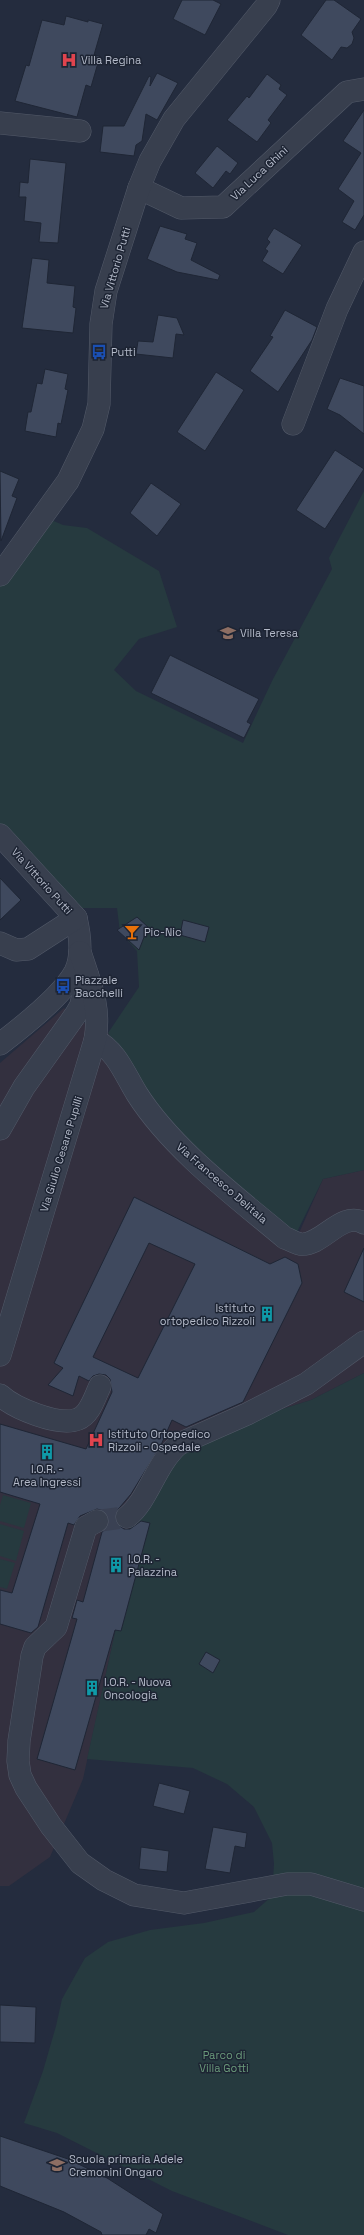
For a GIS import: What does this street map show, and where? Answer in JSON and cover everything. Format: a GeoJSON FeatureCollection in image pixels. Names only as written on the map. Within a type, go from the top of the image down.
{"type":"FeatureCollection","features":[{"type":"Feature","properties":{"kind":"street","name":"Via Vittorio Putti"},"geometry":{"type":"LineString","coordinates":[[0,575],[68,481],[93,429],[99,404],[101,324],[106,291],[139,188],[150,161],[174,119],[266,6],[269,0]]}},
{"type":"Feature","properties":{"kind":"street","name":"Via Luca Ghini"},"geometry":{"type":"LineString","coordinates":[[139,188],[181,208],[223,207],[348,92],[364,89]]}},
{"type":"Feature","properties":{"kind":"street"},"geometry":{"type":"LineString","coordinates":[[0,122],[80,131]]}},
{"type":"Feature","properties":{"kind":"street"},"geometry":{"type":"LineString","coordinates":[[293,424],[337,309],[364,252]]}},
{"type":"Feature","properties":{"kind":"street","name":"Via Vittorio Putti"},"geometry":{"type":"LineString","coordinates":[[0,835],[76,918],[80,935],[80,952]]}},
{"type":"Feature","properties":{"kind":"street"},"geometry":{"type":"LineString","coordinates":[[0,943],[16,950],[28,949],[76,918]]}},
{"type":"Feature","properties":{"kind":"street"},"geometry":{"type":"LineString","coordinates":[[0,1044],[28,1022],[75,972],[80,952]]}},
{"type":"Feature","properties":{"kind":"street","name":"Via Giulio Cesare Pupilli"},"geometry":{"type":"LineString","coordinates":[[0,1355],[95,1040],[98,1018],[97,1003],[80,952]]}},
{"type":"Feature","properties":{"kind":"street"},"geometry":{"type":"LineString","coordinates":[[0,1129],[24,1087],[76,1014],[81,1005],[87,973]]}},
{"type":"Feature","properties":{"kind":"street","name":"Via Francesco Delitala"},"geometry":{"type":"LineString","coordinates":[[95,1040],[106,1045],[119,1062],[138,1095],[176,1144],[285,1238],[300,1244],[311,1242],[346,1222],[360,1221],[364,1223]]}},
{"type":"Feature","properties":{"kind":"street"},"geometry":{"type":"LineString","coordinates":[[126,1517],[134,1511],[160,1466],[179,1444],[247,1414],[306,1384],[364,1342]]}},
{"type":"Feature","properties":{"kind":"street"},"geometry":{"type":"LineString","coordinates":[[0,1395],[8,1403],[18,1408],[46,1417],[68,1421],[79,1419],[85,1414],[100,1386]]}},
{"type":"Feature","properties":{"kind":"street"},"geometry":{"type":"LineString","coordinates":[[97,1521],[86,1527],[56,1627],[35,1647],[32,1656],[19,1741],[18,1761],[20,1775],[26,1788],[51,1826],[80,1863],[104,1880],[134,1895],[184,1903],[287,1884],[311,1884],[364,1900]]}},
{"type":"Feature","properties":{"kind":"shaded area","name":"Istituto Ortopedico Rizzoli - Ospedale"},"geometry":{"type":"Polygon","coordinates":[[[64,1008],[82,1022],[108,1033],[151,1100],[295,1242],[323,1179],[364,1170],[364,1373],[311,1400],[257,1417],[116,1628],[83,1779],[50,1857],[9,1886],[0,1886],[0,1063],[64,1008]]]}},
{"type":"Feature","properties":{"kind":"green space"},"geometry":{"type":"Polygon","coordinates":[[[364,491],[364,1170],[323,1179],[295,1236],[206,1163],[151,1100],[108,1033],[139,987],[137,951],[120,932],[117,908],[66,908],[0,845],[0,571],[42,516],[63,525],[87,528],[159,571],[177,627],[139,639],[114,670],[136,691],[243,743],[272,681],[332,569],[329,558],[364,491]]]}},
{"type":"Feature","properties":{"kind":"green space","name":"Parco di Villa Gotti"},"geometry":{"type":"Polygon","coordinates":[[[364,1373],[364,2235],[288,2235],[172,2191],[57,2133],[24,2123],[43,2071],[62,1999],[85,1958],[108,1942],[150,1930],[204,1923],[254,1912],[272,1896],[274,1864],[272,1843],[254,1807],[227,1784],[193,1768],[87,1759],[116,1628],[115,1588],[134,1511],[160,1465],[257,1417],[311,1400],[364,1373]]]}},
{"type":"Feature","properties":{"kind":"green space"},"geometry":{"type":"Polygon","coordinates":[[[3,1495],[31,1503],[24,1528],[0,1521],[0,1505],[3,1495]]]}},
{"type":"Feature","properties":{"kind":"green space"},"geometry":{"type":"Polygon","coordinates":[[[0,1524],[24,1531],[16,1561],[0,1556],[0,1524]]]}},
{"type":"Feature","properties":{"kind":"green space"},"geometry":{"type":"Polygon","coordinates":[[[0,1559],[15,1563],[7,1589],[0,1587],[0,1559]]]}},
{"type":"Feature","properties":{"kind":"building"},"geometry":{"type":"Polygon","coordinates":[[[182,0],[213,0],[221,4],[205,35],[173,19],[182,0]]]}},
{"type":"Feature","properties":{"kind":"building"},"geometry":{"type":"Polygon","coordinates":[[[326,0],[334,0],[361,19],[352,32],[354,38],[352,44],[347,48],[341,47],[332,60],[301,35],[326,0]]]}},
{"type":"Feature","properties":{"kind":"building"},"geometry":{"type":"Polygon","coordinates":[[[66,16],[88,22],[88,20],[103,24],[94,55],[100,56],[91,87],[86,85],[77,117],[15,101],[26,65],[29,66],[42,20],[64,25],[66,16]]]}},
{"type":"Feature","properties":{"kind":"building"},"geometry":{"type":"Polygon","coordinates":[[[157,73],[178,83],[157,120],[146,114],[142,141],[136,145],[134,156],[100,152],[103,126],[124,126],[149,76],[151,77],[150,86],[157,73]]]}},
{"type":"Feature","properties":{"kind":"building"},"geometry":{"type":"Polygon","coordinates":[[[267,74],[281,85],[279,89],[287,95],[268,120],[271,123],[257,142],[227,120],[247,96],[249,98],[267,74]]]}},
{"type":"Feature","properties":{"kind":"building"},"geometry":{"type":"Polygon","coordinates":[[[364,110],[364,215],[355,230],[342,222],[354,201],[338,189],[361,153],[343,141],[364,110]]]}},
{"type":"Feature","properties":{"kind":"building"},"geometry":{"type":"Polygon","coordinates":[[[217,146],[238,163],[230,174],[226,171],[213,188],[195,173],[217,146]]]}},
{"type":"Feature","properties":{"kind":"building"},"geometry":{"type":"Polygon","coordinates":[[[30,159],[66,163],[58,243],[39,242],[41,223],[24,221],[26,197],[19,197],[20,182],[28,183],[30,159]]]}},
{"type":"Feature","properties":{"kind":"building"},"geometry":{"type":"Polygon","coordinates":[[[160,226],[187,234],[185,239],[197,243],[191,260],[220,275],[218,280],[177,272],[147,259],[160,226]]]}},
{"type":"Feature","properties":{"kind":"building"},"geometry":{"type":"Polygon","coordinates":[[[274,228],[302,245],[283,274],[262,261],[268,251],[265,249],[270,242],[267,239],[274,228]]]}},
{"type":"Feature","properties":{"kind":"building"},"geometry":{"type":"Polygon","coordinates":[[[32,258],[49,260],[47,283],[75,286],[73,307],[76,308],[73,333],[22,328],[32,258]]]}},
{"type":"Feature","properties":{"kind":"building"},"geometry":{"type":"Polygon","coordinates":[[[285,310],[317,327],[312,340],[278,392],[250,371],[273,337],[270,336],[285,310]]]}},
{"type":"Feature","properties":{"kind":"building"},"geometry":{"type":"Polygon","coordinates":[[[158,315],[177,318],[184,335],[176,334],[173,358],[136,354],[138,341],[153,342],[158,315]]]}},
{"type":"Feature","properties":{"kind":"building"},"geometry":{"type":"Polygon","coordinates":[[[45,369],[68,374],[65,389],[68,390],[61,424],[58,423],[56,437],[25,431],[28,412],[31,412],[37,383],[42,384],[45,369]]]}},
{"type":"Feature","properties":{"kind":"building"},"geometry":{"type":"Polygon","coordinates":[[[216,372],[244,390],[205,451],[177,432],[216,372]]]}},
{"type":"Feature","properties":{"kind":"building"},"geometry":{"type":"Polygon","coordinates":[[[340,378],[364,386],[364,434],[340,415],[327,409],[340,378]]]}},
{"type":"Feature","properties":{"kind":"building"},"geometry":{"type":"Polygon","coordinates":[[[335,450],[364,469],[325,529],[296,510],[335,450]]]}},
{"type":"Feature","properties":{"kind":"building"},"geometry":{"type":"Polygon","coordinates":[[[0,471],[19,479],[12,496],[17,498],[1,541],[0,471]]]}},
{"type":"Feature","properties":{"kind":"building"},"geometry":{"type":"Polygon","coordinates":[[[151,483],[181,504],[157,536],[130,513],[151,483]]]}},
{"type":"Feature","properties":{"kind":"building"},"geometry":{"type":"Polygon","coordinates":[[[170,655],[259,699],[247,722],[251,724],[244,738],[151,693],[170,655]]]}},
{"type":"Feature","properties":{"kind":"building"},"geometry":{"type":"Polygon","coordinates":[[[0,878],[21,900],[0,920],[0,878]]]}},
{"type":"Feature","properties":{"kind":"building","name":"Pic-Nic"},"geometry":{"type":"Polygon","coordinates":[[[137,917],[148,927],[139,950],[117,930],[137,917]]]}},
{"type":"Feature","properties":{"kind":"building"},"geometry":{"type":"Polygon","coordinates":[[[183,920],[209,927],[205,942],[180,935],[183,920]]]}},
{"type":"Feature","properties":{"kind":"building"},"geometry":{"type":"Polygon","coordinates":[[[134,1197],[270,1264],[285,1257],[298,1264],[302,1283],[243,1402],[186,1427],[172,1420],[161,1445],[131,1494],[115,1513],[115,1520],[118,1525],[124,1529],[130,1529],[141,1521],[150,1523],[121,1631],[115,1630],[75,1770],[37,1759],[77,1619],[72,1618],[77,1600],[83,1602],[102,1532],[107,1528],[109,1521],[104,1511],[97,1509],[80,1516],[74,1525],[68,1523],[38,1627],[31,1633],[0,1624],[0,1590],[12,1593],[40,1504],[0,1492],[0,1424],[86,1449],[112,1392],[110,1379],[106,1375],[99,1374],[93,1376],[89,1381],[79,1376],[73,1396],[48,1385],[63,1368],[54,1363],[134,1197]],[[149,1243],[93,1357],[138,1378],[195,1264],[149,1243]]]}},
{"type":"Feature","properties":{"kind":"building"},"geometry":{"type":"Polygon","coordinates":[[[364,1248],[364,1302],[344,1292],[364,1248]]]}},
{"type":"Feature","properties":{"kind":"building"},"geometry":{"type":"Polygon","coordinates":[[[206,1652],[220,1660],[213,1673],[199,1664],[206,1652]]]}},
{"type":"Feature","properties":{"kind":"building"},"geometry":{"type":"Polygon","coordinates":[[[159,1783],[190,1791],[184,1814],[153,1806],[159,1783]]]}},
{"type":"Feature","properties":{"kind":"building"},"geometry":{"type":"Polygon","coordinates":[[[213,1827],[247,1833],[245,1848],[235,1846],[230,1873],[205,1869],[213,1827]]]}},
{"type":"Feature","properties":{"kind":"building"},"geometry":{"type":"Polygon","coordinates":[[[141,1847],[169,1851],[167,1872],[139,1869],[141,1847]]]}},
{"type":"Feature","properties":{"kind":"building"},"geometry":{"type":"Polygon","coordinates":[[[0,2005],[36,2007],[35,2043],[0,2042],[0,2005]]]}},
{"type":"Feature","properties":{"kind":"building"},"geometry":{"type":"Polygon","coordinates":[[[0,2136],[68,2159],[107,2178],[163,2214],[156,2233],[149,2229],[146,2235],[102,2235],[101,2232],[64,2212],[0,2186],[0,2136]]]}},
{"type":"Feature","properties":{"kind":"tunnel"},"geometry":{"type":"LineString","coordinates":[[97,1521],[127,1517]]}},
{"type":"Feature","properties":{"kind":"place","name":"Villa Regina"},"geometry":{"type":"Point","coordinates":[69,60]}},
{"type":"Feature","properties":{"kind":"place","name":"Putti"},"geometry":{"type":"Point","coordinates":[99,352]}},
{"type":"Feature","properties":{"kind":"place","name":"Villa Teresa"},"geometry":{"type":"Point","coordinates":[228,633]}},
{"type":"Feature","properties":{"kind":"place","name":"Pic-Nic"},"geometry":{"type":"Point","coordinates":[132,932]}},
{"type":"Feature","properties":{"kind":"place","name":"Piazzale Bacchelli"},"geometry":{"type":"Point","coordinates":[63,986]}},
{"type":"Feature","properties":{"kind":"place","name":"Istituto ortopedico Rizzoli"},"geometry":{"type":"Point","coordinates":[267,1314]}},
{"type":"Feature","properties":{"kind":"place","name":"Istituto Ortopedico Rizzoli - Ospedale"},"geometry":{"type":"Point","coordinates":[96,1440]}},
{"type":"Feature","properties":{"kind":"place","name":"I.O.R. - Area Ingressi"},"geometry":{"type":"Point","coordinates":[47,1452]}},
{"type":"Feature","properties":{"kind":"place","name":"I.O.R. - Palazzina"},"geometry":{"type":"Point","coordinates":[116,1565]}},
{"type":"Feature","properties":{"kind":"place","name":"I.O.R. - Nuova Oncologia"},"geometry":{"type":"Point","coordinates":[92,1688]}},
{"type":"Feature","properties":{"kind":"place","name":"Scuola primaria Adele Cremonini Ongaro"},"geometry":{"type":"Point","coordinates":[57,2165]}}]}
